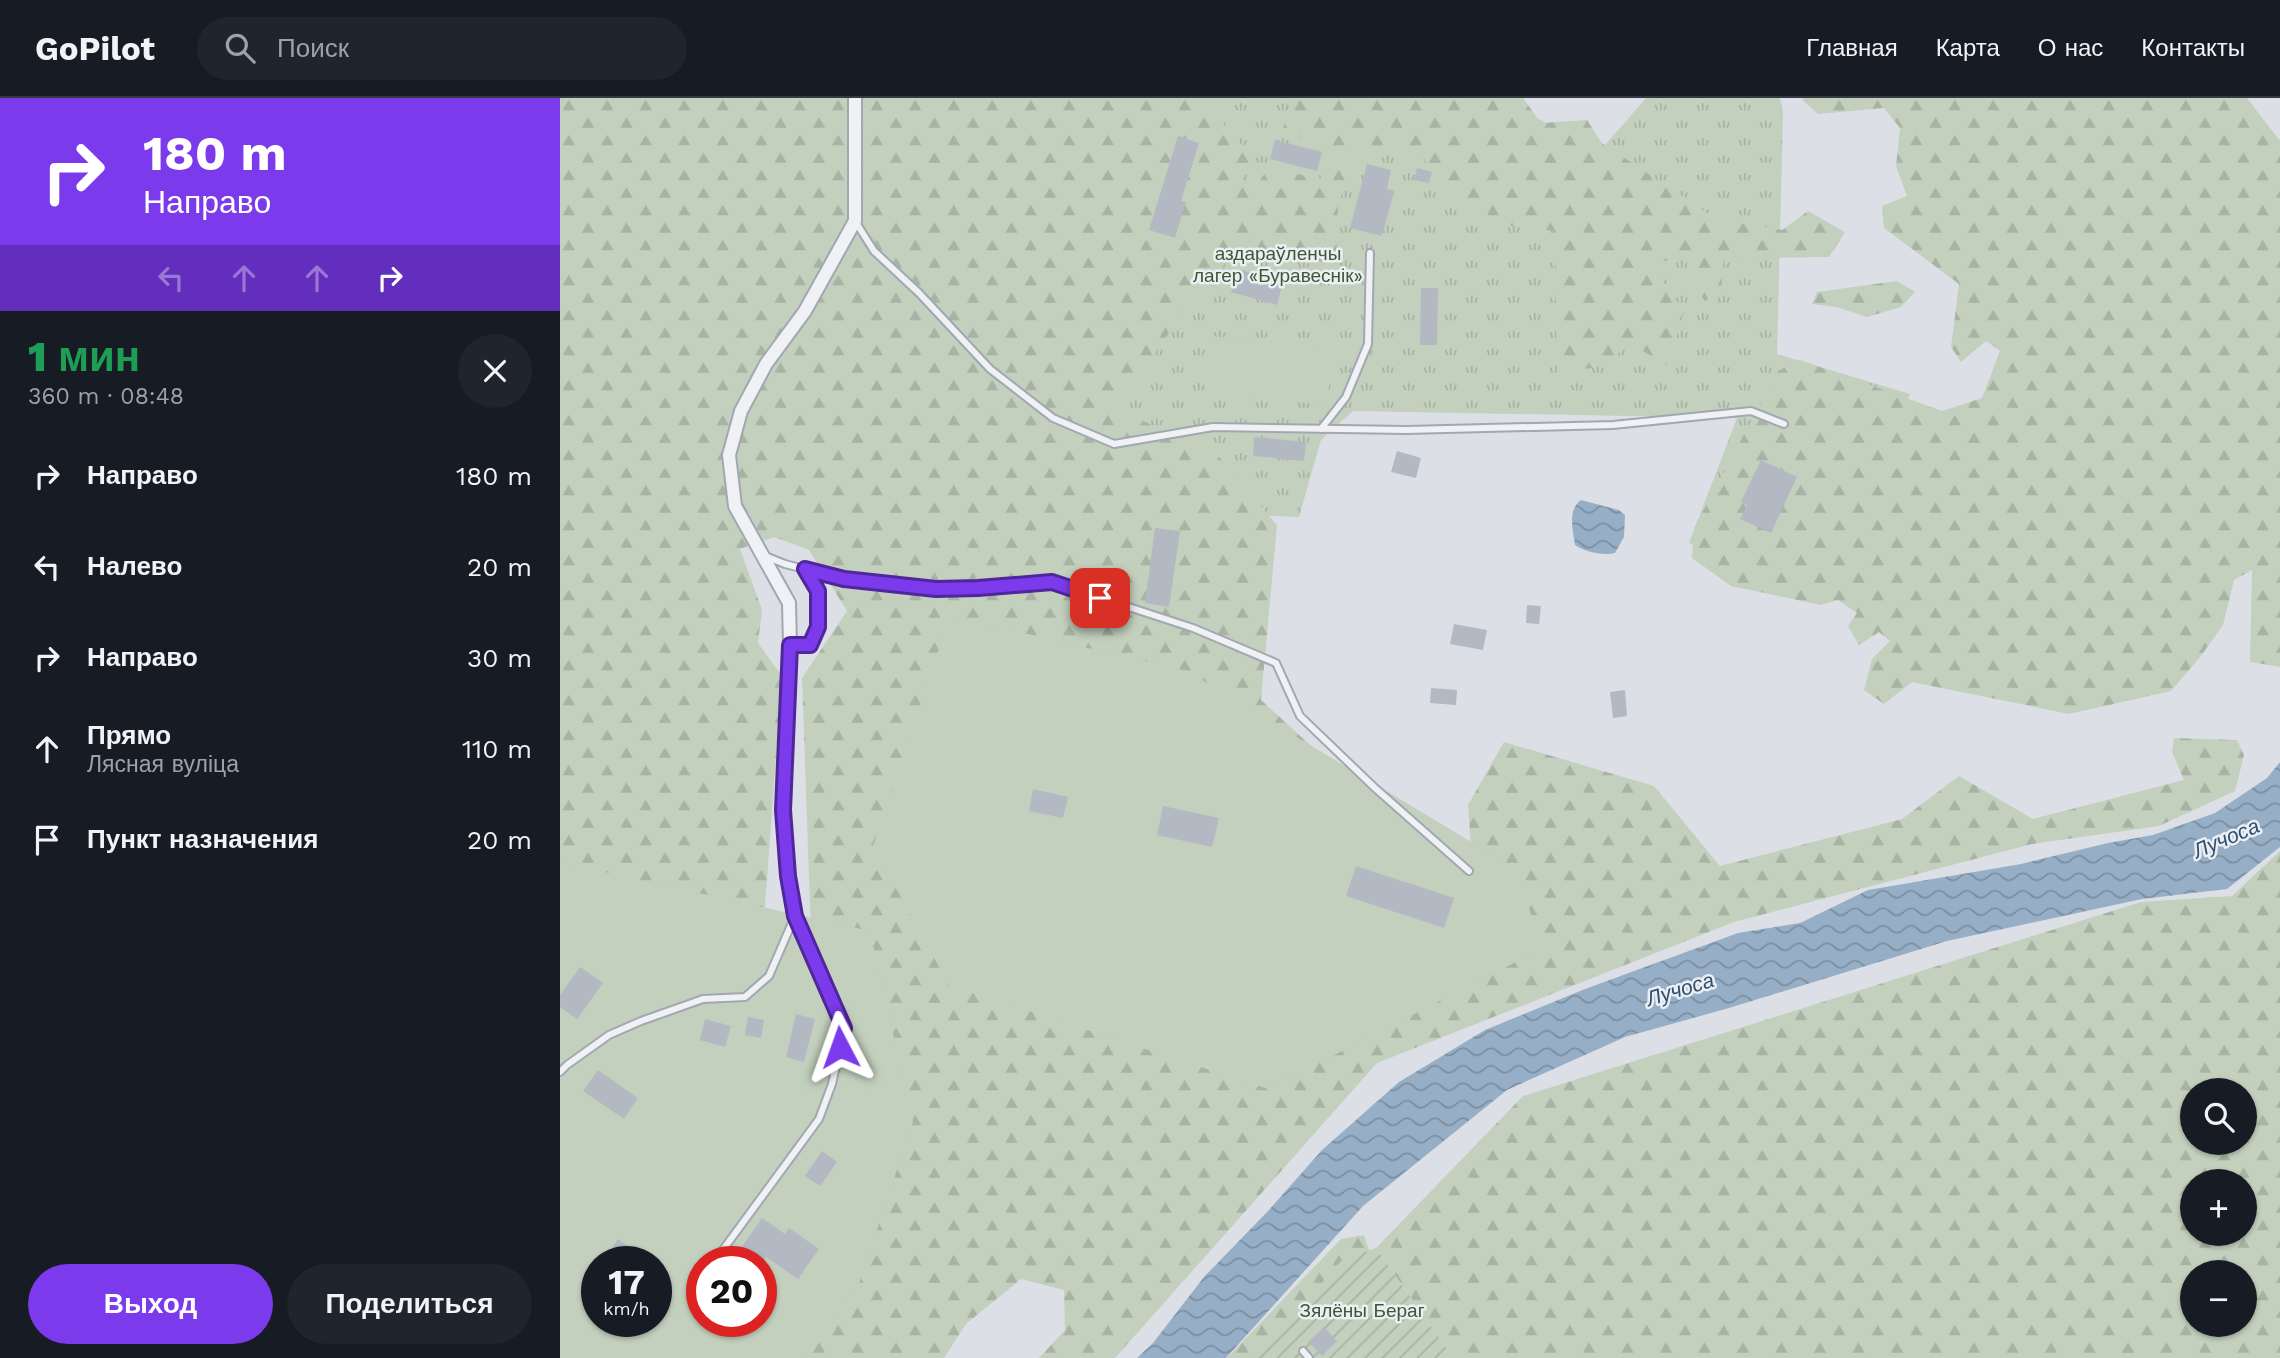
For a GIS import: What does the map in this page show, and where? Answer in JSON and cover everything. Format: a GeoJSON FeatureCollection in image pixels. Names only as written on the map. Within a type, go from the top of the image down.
{"type":"FeatureCollection","features":[{"type":"Feature","properties":{"kind":"street"},"geometry":{"type":"LineString","coordinates":[[795,916],[788,876],[783,810],[790,645],[789,603],[735,506],[729,455],[741,411],[766,364],[805,311],[855,221],[855,98]]}},
{"type":"Feature","properties":{"kind":"lane"},"geometry":{"type":"LineString","coordinates":[[855,221],[874,251],[919,293],[990,369],[1053,418],[1114,444],[1213,427],[1406,430],[1613,425],[1751,411],[1784,424]]}},
{"type":"Feature","properties":{"kind":"lane"},"geometry":{"type":"LineString","coordinates":[[1321,429],[1346,397],[1368,344],[1370,253]]}},
{"type":"Feature","properties":{"kind":"lane"},"geometry":{"type":"LineString","coordinates":[[761,555],[844,579],[936,589],[1052,582],[1193,628],[1276,663],[1300,716],[1375,788],[1469,871]]}},
{"type":"Feature","properties":{"kind":"lane"},"geometry":{"type":"LineString","coordinates":[[790,645],[810,645],[818,627],[818,591],[805,569]]}},
{"type":"Feature","properties":{"kind":"lane"},"geometry":{"type":"LineString","coordinates":[[560,1072],[609,1035],[641,1021],[703,999],[745,997],[769,976],[795,916]]}},
{"type":"Feature","properties":{"kind":"lane"},"geometry":{"type":"LineString","coordinates":[[726,1246],[819,1119],[832,1084],[844,1028],[795,916]]}},
{"type":"Feature","properties":{"kind":"lane"},"geometry":{"type":"LineString","coordinates":[[1303,1352],[1309,1358]]}},
{"type":"Feature","properties":{"kind":"green space"},"geometry":{"type":"Polygon","coordinates":[[[560,98],[1208,98],[1227,130],[1252,155],[1240,188],[1256,186],[1270,166],[1320,180],[1330,153],[1283,127],[1293,110],[1286,98],[1523,98],[1541,123],[1587,120],[1602,143],[1716,219],[1782,230],[1808,211],[1845,232],[1829,257],[1724,258],[1721,290],[1705,301],[1687,276],[1687,253],[1652,266],[1684,311],[1668,365],[1630,344],[1602,366],[1557,374],[1554,231],[1508,225],[1440,189],[1421,152],[1356,148],[1338,206],[1336,264],[1238,249],[1185,309],[1117,410],[1215,452],[1277,525],[1261,700],[1474,887],[1468,805],[1504,742],[1654,786],[1720,866],[1902,819],[1959,776],[2033,819],[2184,780],[2172,752],[2174,738],[2237,740],[2244,755],[2235,791],[2159,826],[2032,844],[1734,922],[1377,1063],[1115,1358],[1039,1358],[1065,1330],[1064,1290],[1021,1279],[966,1324],[944,1358],[681,1358],[693,1337],[777,1337],[777,1321],[817,1313],[811,934],[802,678],[847,611],[809,550],[774,537],[740,549],[762,610],[758,643],[782,676],[764,920],[560,915],[560,98]]]}},
{"type":"Feature","properties":{"kind":"green space","name":"аздараўленчы лагер «Буравеснік»"},"geometry":{"type":"Polygon","coordinates":[[[1173,98],[1499,98],[1600,151],[1646,98],[1780,98],[1783,114],[1777,354],[1910,394],[1827,587],[1689,543],[1737,418],[1353,411],[1321,440],[1299,517],[1052,507],[1173,98]]]}},
{"type":"Feature","properties":{"kind":"green space"},"geometry":{"type":"Polygon","coordinates":[[[2247,98],[2280,141],[2280,667],[2250,662],[2252,570],[2234,580],[2223,625],[2171,691],[2069,714],[1912,682],[1884,704],[1864,690],[1872,659],[1890,641],[1879,632],[1859,645],[1848,626],[1857,613],[1838,600],[1821,605],[1731,586],[1692,558],[1694,528],[1778,371],[1800,360],[1942,411],[1982,398],[2000,351],[1986,341],[1961,362],[1951,347],[1959,284],[1884,228],[1882,206],[1907,196],[1896,166],[1900,128],[1884,108],[1818,114],[1802,100],[2247,98]]]}},
{"type":"Feature","properties":{"kind":"green space"},"geometry":{"type":"Polygon","coordinates":[[[1897,281],[1915,292],[1901,307],[1867,317],[1836,307],[1812,304],[1817,292],[1897,281]]]}},
{"type":"Feature","properties":{"kind":"green space"},"geometry":{"type":"Polygon","coordinates":[[[1210,336],[1333,348],[1327,405],[1204,393],[1210,336]]]}},
{"type":"Feature","properties":{"kind":"green space"},"geometry":{"type":"Polygon","coordinates":[[[950,616],[1187,671],[1518,870],[1541,949],[1268,1089],[949,985],[873,846],[950,616]]]}},
{"type":"Feature","properties":{"kind":"green space"},"geometry":{"type":"Polygon","coordinates":[[[2280,851],[2280,1358],[1450,1358],[1451,1355],[1376,1248],[1523,1096],[2141,902],[2232,896],[2280,851]]]}},
{"type":"Feature","properties":{"kind":"green space"},"geometry":{"type":"Polygon","coordinates":[[[560,862],[870,931],[913,1122],[858,1287],[802,1358],[560,1358],[560,862]]]}},
{"type":"Feature","properties":{"kind":"green space"},"geometry":{"type":"Polygon","coordinates":[[[1364,1235],[1373,1262],[1277,1358],[1227,1358],[1341,1239],[1364,1235]]]}},
{"type":"Feature","properties":{"kind":"green space","name":"Зялёны Бераг"},"geometry":{"type":"Polygon","coordinates":[[[1376,1248],[1451,1355],[1450,1358],[1257,1358],[1341,1261],[1376,1248]]]}},
{"type":"Feature","properties":{"kind":"water"},"geometry":{"type":"Polygon","coordinates":[[[1581,500],[1619,510],[1625,515],[1624,537],[1615,553],[1594,553],[1575,545],[1572,515],[1581,500]]]}},
{"type":"Feature","properties":{"kind":"water","name":"Лучоса"},"geometry":{"type":"Polygon","coordinates":[[[2280,762],[2280,847],[2227,889],[2142,899],[1947,941],[1625,1037],[1507,1090],[1363,1206],[1226,1358],[1137,1358],[1153,1343],[1204,1277],[1322,1150],[1399,1082],[1485,1030],[1585,989],[1738,933],[1800,923],[1868,890],[2021,864],[2153,835],[2215,813],[2267,778],[2280,762]]]}},
{"type":"Feature","properties":{"kind":"building"},"geometry":{"type":"Polygon","coordinates":[[[1178,136],[1199,143],[1181,201],[1186,202],[1175,238],[1149,230],[1178,136]]]}},
{"type":"Feature","properties":{"kind":"building"},"geometry":{"type":"Polygon","coordinates":[[[1275,140],[1322,152],[1317,171],[1270,159],[1275,140]]]}},
{"type":"Feature","properties":{"kind":"building"},"geometry":{"type":"Polygon","coordinates":[[[1367,164],[1391,170],[1387,189],[1394,191],[1382,236],[1350,228],[1367,164]]]}},
{"type":"Feature","properties":{"kind":"building"},"geometry":{"type":"Polygon","coordinates":[[[1417,168],[1432,172],[1429,183],[1414,180],[1417,168]]]}},
{"type":"Feature","properties":{"kind":"building"},"geometry":{"type":"Polygon","coordinates":[[[1238,269],[1283,282],[1277,305],[1231,292],[1238,269]]]}},
{"type":"Feature","properties":{"kind":"building"},"geometry":{"type":"Polygon","coordinates":[[[1421,288],[1438,288],[1437,345],[1420,345],[1421,288]]]}},
{"type":"Feature","properties":{"kind":"building"},"geometry":{"type":"Polygon","coordinates":[[[1254,437],[1306,442],[1304,461],[1253,456],[1254,437]]]}},
{"type":"Feature","properties":{"kind":"building"},"geometry":{"type":"Polygon","coordinates":[[[1397,451],[1421,458],[1416,478],[1391,472],[1397,451]]]}},
{"type":"Feature","properties":{"kind":"building"},"geometry":{"type":"Polygon","coordinates":[[[1761,460],[1797,477],[1771,533],[1740,519],[1747,505],[1741,502],[1761,460]]]}},
{"type":"Feature","properties":{"kind":"building"},"geometry":{"type":"Polygon","coordinates":[[[1155,528],[1180,531],[1169,607],[1145,603],[1155,528]]]}},
{"type":"Feature","properties":{"kind":"building"},"geometry":{"type":"Polygon","coordinates":[[[1527,605],[1541,606],[1539,624],[1526,623],[1527,605]]]}},
{"type":"Feature","properties":{"kind":"building"},"geometry":{"type":"Polygon","coordinates":[[[1454,624],[1487,630],[1483,650],[1450,644],[1454,624]]]}},
{"type":"Feature","properties":{"kind":"building"},"geometry":{"type":"Polygon","coordinates":[[[1431,688],[1457,690],[1456,705],[1430,703],[1431,688]]]}},
{"type":"Feature","properties":{"kind":"building"},"geometry":{"type":"Polygon","coordinates":[[[1625,690],[1627,716],[1613,718],[1610,692],[1625,690]]]}},
{"type":"Feature","properties":{"kind":"building"},"geometry":{"type":"Polygon","coordinates":[[[1033,789],[1068,797],[1063,818],[1029,811],[1033,789]]]}},
{"type":"Feature","properties":{"kind":"building"},"geometry":{"type":"Polygon","coordinates":[[[1163,806],[1219,818],[1212,847],[1157,835],[1163,806]]]}},
{"type":"Feature","properties":{"kind":"building"},"geometry":{"type":"Polygon","coordinates":[[[1356,866],[1454,898],[1444,928],[1346,896],[1356,866]]]}},
{"type":"Feature","properties":{"kind":"building"},"geometry":{"type":"Polygon","coordinates":[[[580,967],[603,983],[577,1019],[560,1007],[560,995],[580,967]]]}},
{"type":"Feature","properties":{"kind":"building"},"geometry":{"type":"Polygon","coordinates":[[[796,1014],[815,1019],[804,1062],[786,1057],[796,1014]]]}},
{"type":"Feature","properties":{"kind":"building"},"geometry":{"type":"Polygon","coordinates":[[[748,1017],[764,1020],[761,1038],[745,1035],[748,1017]]]}},
{"type":"Feature","properties":{"kind":"building"},"geometry":{"type":"Polygon","coordinates":[[[705,1019],[731,1026],[725,1047],[700,1040],[705,1019]]]}},
{"type":"Feature","properties":{"kind":"building"},"geometry":{"type":"Polygon","coordinates":[[[598,1070],[638,1098],[624,1119],[583,1091],[598,1070]]]}},
{"type":"Feature","properties":{"kind":"building"},"geometry":{"type":"Polygon","coordinates":[[[822,1151],[837,1162],[820,1186],[805,1176],[822,1151]]]}},
{"type":"Feature","properties":{"kind":"building"},"geometry":{"type":"Polygon","coordinates":[[[762,1218],[785,1234],[789,1228],[819,1249],[798,1279],[777,1265],[777,1246],[742,1246],[762,1218]]]}},
{"type":"Feature","properties":{"kind":"building"},"geometry":{"type":"Polygon","coordinates":[[[618,1239],[628,1246],[613,1246],[618,1239]]]}},
{"type":"Feature","properties":{"kind":"building"},"geometry":{"type":"Polygon","coordinates":[[[1324,1327],[1337,1341],[1322,1356],[1308,1342],[1324,1327]]]}},
{"type":"Feature","properties":{"kind":"route"},"geometry":{"type":"LineString","coordinates":[[840,1047],[844,1028],[795,916],[788,876],[783,810],[790,645],[810,645],[818,627],[818,591],[805,569],[844,579],[936,589],[1052,582],[1100,598]]}}]}
